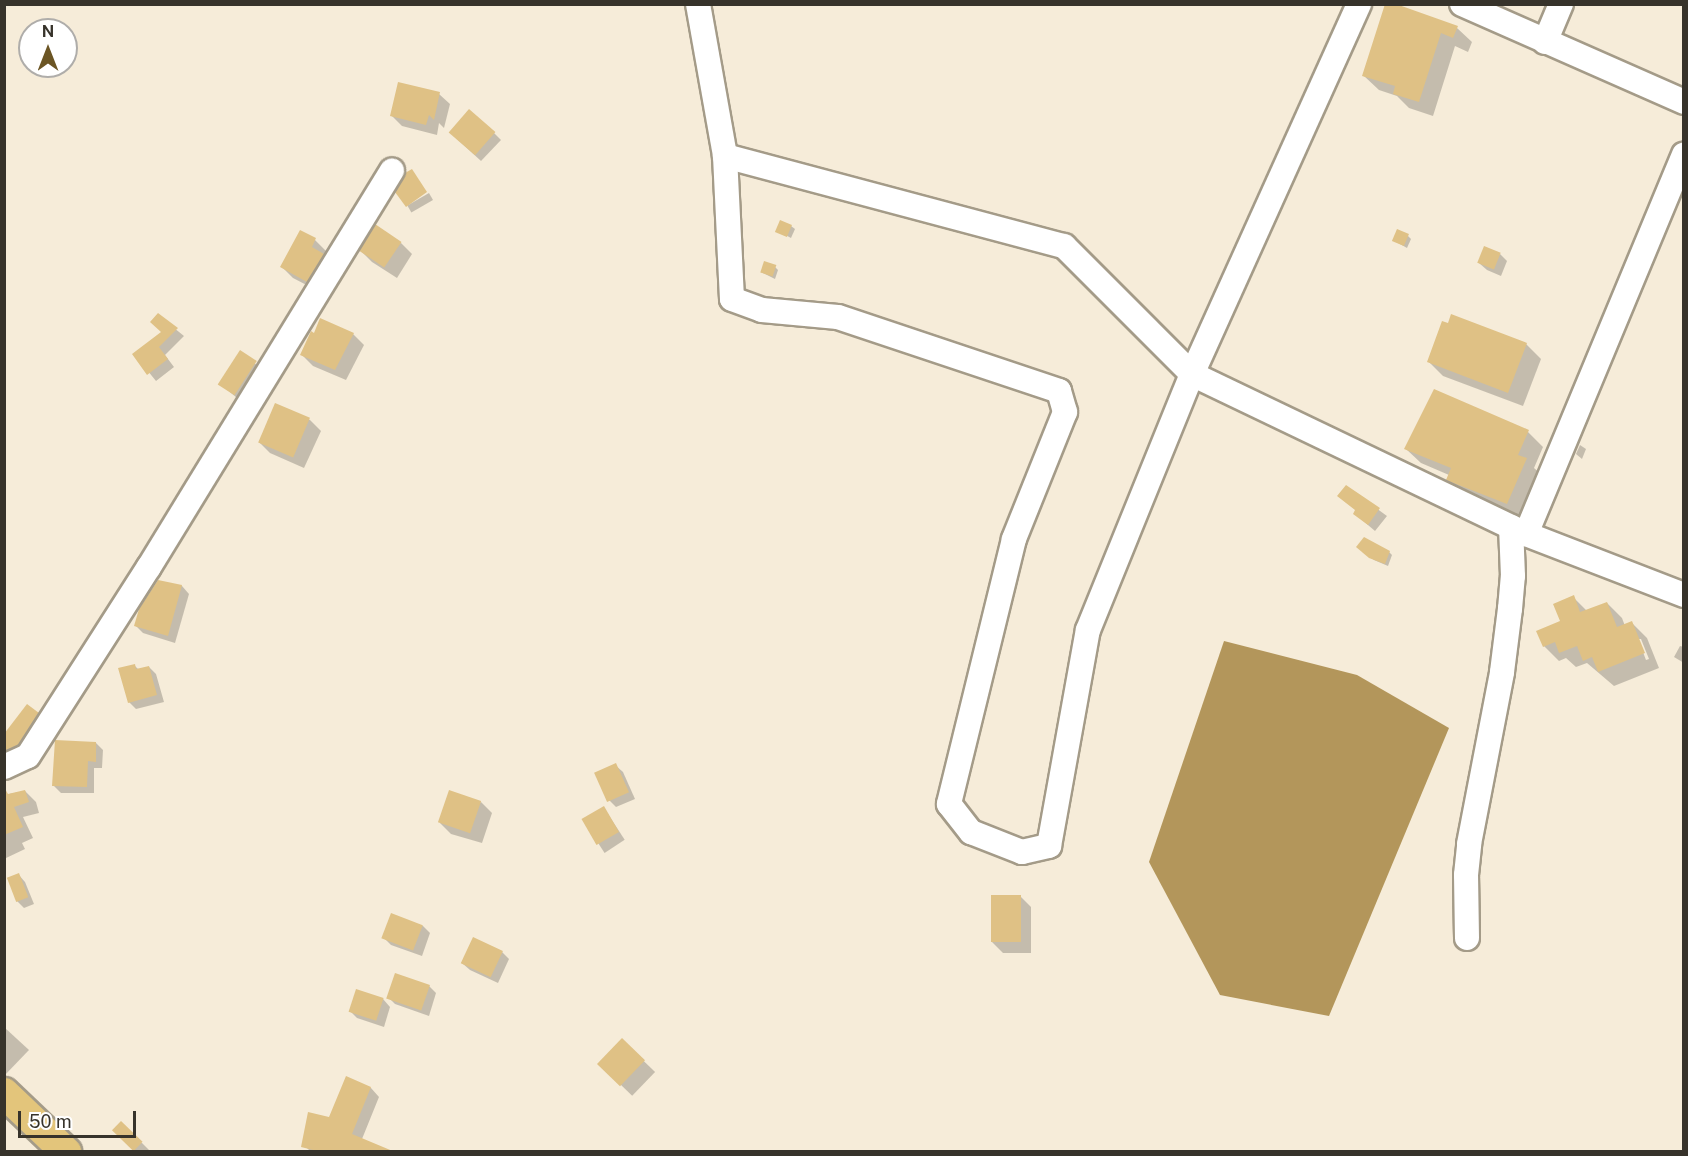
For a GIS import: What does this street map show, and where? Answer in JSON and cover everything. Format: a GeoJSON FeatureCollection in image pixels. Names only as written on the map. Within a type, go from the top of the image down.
{"type":"FeatureCollection","features":[{"type":"Feature","properties":{"kind":"main road"},"geometry":{"type":"LineString","coordinates":[[4,1093],[66,1152]]}},
{"type":"Feature","properties":{"kind":"street"},"geometry":{"type":"LineString","coordinates":[[698,4],[725,156],[732,299],[762,309],[838,317],[1059,391],[1065,412],[1014,539],[949,804],[971,832],[1022,852],[1049,846],[1088,630],[1192,374],[1359,4]]}},
{"type":"Feature","properties":{"kind":"street"},"geometry":{"type":"LineString","coordinates":[[1462,4],[1683,102]]}},
{"type":"Feature","properties":{"kind":"street"},"geometry":{"type":"LineString","coordinates":[[1545,42],[1561,4]]}},
{"type":"Feature","properties":{"kind":"street"},"geometry":{"type":"LineString","coordinates":[[1467,938],[1466,875],[1469,844],[1502,672],[1518,531],[1683,155]]}},
{"type":"Feature","properties":{"kind":"street"},"geometry":{"type":"LineString","coordinates":[[725,156],[1064,246],[1192,374],[1518,531],[1683,595]]}},
{"type":"Feature","properties":{"kind":"street"},"geometry":{"type":"LineString","coordinates":[[4,767],[28,756],[149,567],[392,171]]}},
{"type":"Feature","properties":{"kind":"shaded area"},"geometry":{"type":"Polygon","coordinates":[[[1224,641],[1357,675],[1449,728],[1329,1016],[1220,995],[1149,862],[1224,641]]]}},
{"type":"Feature","properties":{"kind":"building"},"geometry":{"type":"Polygon","coordinates":[[[1385,4],[1396,4],[1458,26],[1453,38],[1441,33],[1419,102],[1393,94],[1395,86],[1362,76],[1385,4]]]}},
{"type":"Feature","properties":{"kind":"building"},"geometry":{"type":"Polygon","coordinates":[[[398,82],[440,92],[434,120],[429,115],[426,125],[390,116],[398,82]]]}},
{"type":"Feature","properties":{"kind":"building"},"geometry":{"type":"Polygon","coordinates":[[[469,109],[495,132],[475,155],[449,132],[469,109]]]}},
{"type":"Feature","properties":{"kind":"building"},"geometry":{"type":"Polygon","coordinates":[[[412,169],[427,192],[406,207],[395,192],[405,173],[412,169]]]}},
{"type":"Feature","properties":{"kind":"building"},"geometry":{"type":"Polygon","coordinates":[[[780,220],[792,225],[787,237],[775,232],[780,220]]]}},
{"type":"Feature","properties":{"kind":"building"},"geometry":{"type":"Polygon","coordinates":[[[375,224],[402,242],[384,268],[358,250],[375,224]]]}},
{"type":"Feature","properties":{"kind":"building"},"geometry":{"type":"Polygon","coordinates":[[[1397,229],[1409,234],[1404,246],[1392,241],[1397,229]]]}},
{"type":"Feature","properties":{"kind":"building"},"geometry":{"type":"Polygon","coordinates":[[[300,230],[316,238],[312,247],[324,254],[307,282],[280,267],[300,230]]]}},
{"type":"Feature","properties":{"kind":"building"},"geometry":{"type":"Polygon","coordinates":[[[1484,246],[1501,253],[1494,269],[1477,263],[1484,246]]]}},
{"type":"Feature","properties":{"kind":"building"},"geometry":{"type":"Polygon","coordinates":[[[764,261],[776,265],[773,276],[760,272],[764,261]]]}},
{"type":"Feature","properties":{"kind":"building"},"geometry":{"type":"Polygon","coordinates":[[[158,313],[178,328],[159,347],[168,359],[147,375],[132,354],[161,332],[150,322],[158,313]]]}},
{"type":"Feature","properties":{"kind":"building"},"geometry":{"type":"Polygon","coordinates":[[[1451,314],[1527,343],[1508,393],[1427,362],[1442,321],[1448,323],[1451,314]]]}},
{"type":"Feature","properties":{"kind":"building"},"geometry":{"type":"Polygon","coordinates":[[[320,318],[354,333],[335,370],[300,355],[311,331],[314,333],[320,318]]]}},
{"type":"Feature","properties":{"kind":"building"},"geometry":{"type":"Polygon","coordinates":[[[240,350],[257,361],[234,395],[218,384],[240,350]]]}},
{"type":"Feature","properties":{"kind":"building"},"geometry":{"type":"Polygon","coordinates":[[[1434,389],[1529,430],[1518,455],[1527,458],[1507,504],[1446,480],[1451,468],[1404,449],[1434,389]]]}},
{"type":"Feature","properties":{"kind":"building"},"geometry":{"type":"Polygon","coordinates":[[[275,403],[310,418],[293,457],[258,443],[275,403]]]}},
{"type":"Feature","properties":{"kind":"building"},"geometry":{"type":"Polygon","coordinates":[[[1346,485],[1380,508],[1368,525],[1353,514],[1355,510],[1337,496],[1346,485]]]}},
{"type":"Feature","properties":{"kind":"building"},"geometry":{"type":"Polygon","coordinates":[[[1364,537],[1390,551],[1385,564],[1369,558],[1356,547],[1364,537]]]}},
{"type":"Feature","properties":{"kind":"building"},"geometry":{"type":"Polygon","coordinates":[[[158,580],[182,585],[168,636],[134,626],[139,609],[158,580]]]}},
{"type":"Feature","properties":{"kind":"building"},"geometry":{"type":"Polygon","coordinates":[[[1574,595],[1580,612],[1607,602],[1617,627],[1632,621],[1645,653],[1598,672],[1592,657],[1583,661],[1577,646],[1559,653],[1555,642],[1543,647],[1536,631],[1560,621],[1553,604],[1574,595]]]}},
{"type":"Feature","properties":{"kind":"building"},"geometry":{"type":"Polygon","coordinates":[[[135,664],[136,669],[149,666],[157,695],[128,703],[118,668],[135,664]]]}},
{"type":"Feature","properties":{"kind":"building"},"geometry":{"type":"Polygon","coordinates":[[[27,704],[39,713],[18,745],[7,750],[4,748],[4,734],[27,704]]]}},
{"type":"Feature","properties":{"kind":"building"},"geometry":{"type":"Polygon","coordinates":[[[55,740],[96,742],[96,762],[88,761],[87,787],[52,786],[55,740]]]}},
{"type":"Feature","properties":{"kind":"building"},"geometry":{"type":"Polygon","coordinates":[[[616,763],[629,792],[607,802],[594,773],[616,763]]]}},
{"type":"Feature","properties":{"kind":"building"},"geometry":{"type":"Polygon","coordinates":[[[4,787],[8,794],[25,790],[29,802],[14,807],[23,827],[4,835],[4,787]]]}},
{"type":"Feature","properties":{"kind":"building"},"geometry":{"type":"Polygon","coordinates":[[[449,790],[481,801],[470,833],[438,822],[449,790]]]}},
{"type":"Feature","properties":{"kind":"building"},"geometry":{"type":"Polygon","coordinates":[[[604,806],[619,832],[596,845],[581,819],[604,806]]]}},
{"type":"Feature","properties":{"kind":"building"},"geometry":{"type":"Polygon","coordinates":[[[19,873],[28,897],[16,902],[7,878],[19,873]]]}},
{"type":"Feature","properties":{"kind":"building"},"geometry":{"type":"Polygon","coordinates":[[[991,895],[1021,895],[1021,942],[991,942],[991,895]]]}},
{"type":"Feature","properties":{"kind":"building"},"geometry":{"type":"Polygon","coordinates":[[[391,913],[423,925],[413,950],[381,938],[391,913]]]}},
{"type":"Feature","properties":{"kind":"building"},"geometry":{"type":"Polygon","coordinates":[[[473,937],[503,951],[491,977],[461,963],[473,937]]]}},
{"type":"Feature","properties":{"kind":"building"},"geometry":{"type":"Polygon","coordinates":[[[395,973],[430,985],[421,1011],[386,999],[395,973]]]}},
{"type":"Feature","properties":{"kind":"building"},"geometry":{"type":"Polygon","coordinates":[[[356,989],[384,998],[376,1021],[349,1012],[356,989]]]}},
{"type":"Feature","properties":{"kind":"building"},"geometry":{"type":"Polygon","coordinates":[[[622,1038],[645,1060],[620,1086],[597,1064],[622,1038]]]}},
{"type":"Feature","properties":{"kind":"building"},"geometry":{"type":"Polygon","coordinates":[[[346,1076],[371,1087],[352,1134],[395,1152],[321,1152],[301,1147],[308,1112],[329,1117],[346,1076]]]}},
{"type":"Feature","properties":{"kind":"building"},"geometry":{"type":"Polygon","coordinates":[[[121,1121],[143,1142],[134,1151],[112,1130],[121,1121]]]}}]}
